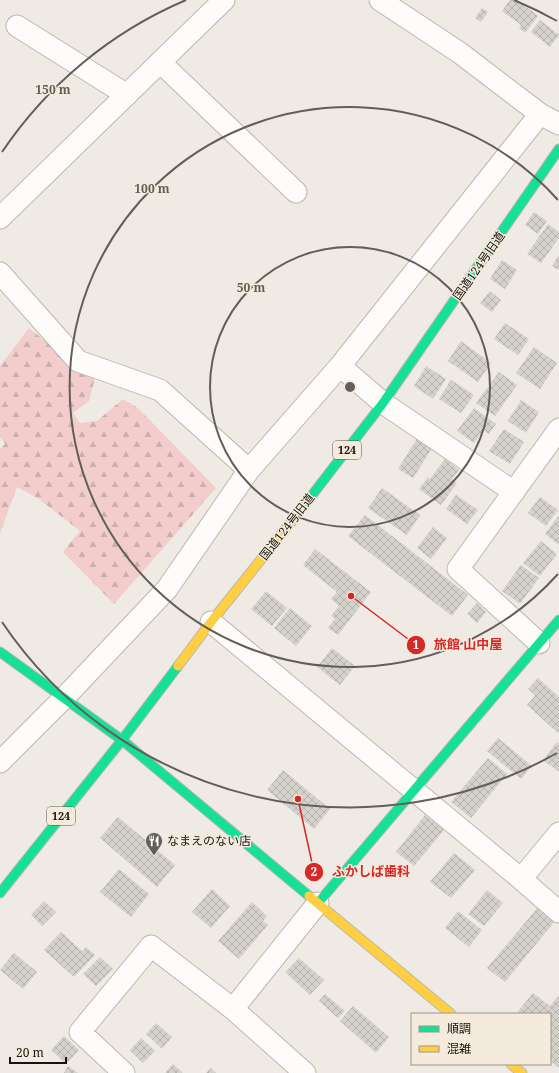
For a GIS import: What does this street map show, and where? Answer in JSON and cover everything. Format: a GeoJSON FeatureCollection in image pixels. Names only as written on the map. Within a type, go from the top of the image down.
{"type":"FeatureCollection","features":[{"type":"Feature","properties":{"kind":"main road","name":"国道124号旧道"},"geometry":{"type":"LineString","coordinates":[[0,893],[122,740],[211,622],[307,502],[383,403],[559,149]]}},
{"type":"Feature","properties":{"kind":"main road"},"geometry":{"type":"LineString","coordinates":[[318,903],[559,620]]}},
{"type":"Feature","properties":{"kind":"main road"},"geometry":{"type":"LineString","coordinates":[[0,652],[122,740],[450,1013]]}},
{"type":"Feature","properties":{"kind":"main road"},"geometry":{"type":"LineString","coordinates":[[512,1065],[522,1073]]}},
{"type":"Feature","properties":{"kind":"street"},"geometry":{"type":"LineString","coordinates":[[0,218],[224,0]]}},
{"type":"Feature","properties":{"kind":"street"},"geometry":{"type":"LineString","coordinates":[[393,3],[540,114],[559,124]]}},
{"type":"Feature","properties":{"kind":"street"},"geometry":{"type":"LineString","coordinates":[[17,26],[127,94]]}},
{"type":"Feature","properties":{"kind":"street"},"geometry":{"type":"LineString","coordinates":[[160,62],[296,192]]}},
{"type":"Feature","properties":{"kind":"street"},"geometry":{"type":"LineString","coordinates":[[0,762],[64,698],[167,589],[249,470],[340,366],[540,114]]}},
{"type":"Feature","properties":{"kind":"street"},"geometry":{"type":"LineString","coordinates":[[0,273],[78,361],[160,390],[249,470]]}},
{"type":"Feature","properties":{"kind":"street"},"geometry":{"type":"LineString","coordinates":[[340,366],[383,403],[514,492]]}},
{"type":"Feature","properties":{"kind":"street"},"geometry":{"type":"LineString","coordinates":[[539,643],[458,569],[559,429]]}},
{"type":"Feature","properties":{"kind":"street"},"geometry":{"type":"LineString","coordinates":[[211,622],[559,912]]}},
{"type":"Feature","properties":{"kind":"street"},"geometry":{"type":"LineString","coordinates":[[521,879],[559,833]]}},
{"type":"Feature","properties":{"kind":"street"},"geometry":{"type":"LineString","coordinates":[[233,1009],[318,903]]}},
{"type":"Feature","properties":{"kind":"street"},"geometry":{"type":"LineString","coordinates":[[124,1073],[80,1032],[151,946],[233,1009],[305,1073]]}},
{"type":"Feature","properties":{"kind":"green space"},"geometry":{"type":"Polygon","coordinates":[[[29,328],[72,363],[96,374],[89,401],[73,413],[80,423],[97,421],[123,399],[138,408],[216,488],[114,604],[63,552],[80,531],[39,499],[17,487],[0,533],[0,449],[5,444],[0,437],[0,366],[29,328]]]}},
{"type":"Feature","properties":{"kind":"building"},"geometry":{"type":"Polygon","coordinates":[[[510,0],[517,0],[538,16],[525,33],[519,28],[521,25],[502,11],[510,0]]]}},
{"type":"Feature","properties":{"kind":"building"},"geometry":{"type":"Polygon","coordinates":[[[482,8],[488,12],[481,22],[475,18],[482,8]]]}},
{"type":"Feature","properties":{"kind":"building"},"geometry":{"type":"Polygon","coordinates":[[[540,20],[559,35],[550,47],[531,32],[540,20]]]}},
{"type":"Feature","properties":{"kind":"building"},"geometry":{"type":"Polygon","coordinates":[[[534,212],[547,221],[538,234],[525,225],[534,212]]]}},
{"type":"Feature","properties":{"kind":"building"},"geometry":{"type":"Polygon","coordinates":[[[548,224],[559,232],[559,238],[541,263],[527,254],[548,224]]]}},
{"type":"Feature","properties":{"kind":"building"},"geometry":{"type":"Polygon","coordinates":[[[559,255],[559,270],[552,266],[559,255]]]}},
{"type":"Feature","properties":{"kind":"building"},"geometry":{"type":"Polygon","coordinates":[[[502,260],[517,270],[505,289],[490,279],[502,260]]]}},
{"type":"Feature","properties":{"kind":"building"},"geometry":{"type":"Polygon","coordinates":[[[490,291],[501,300],[492,312],[480,303],[490,291]]]}},
{"type":"Feature","properties":{"kind":"building"},"geometry":{"type":"Polygon","coordinates":[[[505,323],[529,339],[518,355],[494,339],[505,323]]]}},
{"type":"Feature","properties":{"kind":"building"},"geometry":{"type":"Polygon","coordinates":[[[461,341],[491,363],[478,382],[448,361],[461,341]]]}},
{"type":"Feature","properties":{"kind":"building"},"geometry":{"type":"Polygon","coordinates":[[[534,347],[557,363],[540,389],[516,373],[534,347]]]}},
{"type":"Feature","properties":{"kind":"building"},"geometry":{"type":"Polygon","coordinates":[[[426,366],[446,379],[433,399],[414,386],[426,366]]]}},
{"type":"Feature","properties":{"kind":"building"},"geometry":{"type":"Polygon","coordinates":[[[499,372],[517,385],[495,416],[476,403],[499,372]]]}},
{"type":"Feature","properties":{"kind":"building"},"geometry":{"type":"Polygon","coordinates":[[[451,380],[474,395],[461,413],[439,399],[451,380]]]}},
{"type":"Feature","properties":{"kind":"building"},"geometry":{"type":"Polygon","coordinates":[[[521,400],[539,412],[526,433],[508,421],[521,400]]]}},
{"type":"Feature","properties":{"kind":"building"},"geometry":{"type":"Polygon","coordinates":[[[474,408],[496,424],[489,434],[483,430],[474,443],[457,431],[474,408]]]}},
{"type":"Feature","properties":{"kind":"building"},"geometry":{"type":"Polygon","coordinates":[[[504,429],[524,442],[510,464],[489,451],[504,429]]]}},
{"type":"Feature","properties":{"kind":"building"},"geometry":{"type":"Polygon","coordinates":[[[418,437],[433,447],[413,478],[398,469],[418,437]]]}},
{"type":"Feature","properties":{"kind":"building"},"geometry":{"type":"Polygon","coordinates":[[[445,459],[459,470],[452,479],[457,483],[441,505],[419,489],[428,477],[430,479],[445,459]]]}},
{"type":"Feature","properties":{"kind":"building"},"geometry":{"type":"Polygon","coordinates":[[[382,488],[420,515],[407,535],[368,508],[382,488]]]}},
{"type":"Feature","properties":{"kind":"building"},"geometry":{"type":"Polygon","coordinates":[[[456,495],[478,510],[467,524],[446,509],[456,495]]]}},
{"type":"Feature","properties":{"kind":"building"},"geometry":{"type":"Polygon","coordinates":[[[540,497],[558,510],[546,526],[528,513],[540,497]]]}},
{"type":"Feature","properties":{"kind":"building"},"geometry":{"type":"Polygon","coordinates":[[[365,515],[468,595],[452,616],[348,536],[365,515]]]}},
{"type":"Feature","properties":{"kind":"building"},"geometry":{"type":"Polygon","coordinates":[[[559,515],[559,545],[545,534],[559,515]]]}},
{"type":"Feature","properties":{"kind":"building"},"geometry":{"type":"Polygon","coordinates":[[[433,527],[447,538],[431,559],[417,548],[433,527]]]}},
{"type":"Feature","properties":{"kind":"building"},"geometry":{"type":"Polygon","coordinates":[[[541,541],[557,554],[540,576],[523,563],[541,541]]]}},
{"type":"Feature","properties":{"kind":"building"},"geometry":{"type":"Polygon","coordinates":[[[315,549],[371,592],[338,635],[328,628],[335,619],[331,616],[339,606],[331,599],[337,592],[303,565],[315,549]]]}},
{"type":"Feature","properties":{"kind":"building"},"geometry":{"type":"Polygon","coordinates":[[[521,565],[539,578],[520,604],[502,591],[521,565]]]}},
{"type":"Feature","properties":{"kind":"building"},"geometry":{"type":"Polygon","coordinates":[[[266,591],[287,608],[272,626],[251,609],[266,591]]]}},
{"type":"Feature","properties":{"kind":"building"},"geometry":{"type":"Polygon","coordinates":[[[477,603],[486,612],[477,623],[467,614],[477,603]]]}},
{"type":"Feature","properties":{"kind":"building"},"geometry":{"type":"Polygon","coordinates":[[[290,608],[312,626],[296,646],[274,628],[290,608]]]}},
{"type":"Feature","properties":{"kind":"building"},"geometry":{"type":"Polygon","coordinates":[[[332,648],[355,666],[340,685],[317,667],[332,648]]]}},
{"type":"Feature","properties":{"kind":"building"},"geometry":{"type":"Polygon","coordinates":[[[538,678],[559,697],[558,733],[527,705],[535,695],[528,689],[538,678]]]}},
{"type":"Feature","properties":{"kind":"building"},"geometry":{"type":"Polygon","coordinates":[[[498,738],[532,766],[521,779],[487,751],[498,738]]]}},
{"type":"Feature","properties":{"kind":"building"},"geometry":{"type":"Polygon","coordinates":[[[557,742],[559,744],[559,772],[543,760],[557,742]]]}},
{"type":"Feature","properties":{"kind":"building"},"geometry":{"type":"Polygon","coordinates":[[[488,758],[507,774],[471,818],[451,802],[488,758]]]}},
{"type":"Feature","properties":{"kind":"building"},"geometry":{"type":"Polygon","coordinates":[[[283,770],[330,809],[314,829],[267,790],[283,770]]]}},
{"type":"Feature","properties":{"kind":"building"},"geometry":{"type":"Polygon","coordinates":[[[425,815],[444,830],[414,866],[396,852],[425,815]]]}},
{"type":"Feature","properties":{"kind":"building"},"geometry":{"type":"Polygon","coordinates":[[[118,817],[175,865],[157,887],[100,838],[118,817]]]}},
{"type":"Feature","properties":{"kind":"building"},"geometry":{"type":"Polygon","coordinates":[[[454,853],[475,870],[451,898],[430,882],[454,853]]]}},
{"type":"Feature","properties":{"kind":"building"},"geometry":{"type":"Polygon","coordinates":[[[119,869],[149,894],[131,917],[100,892],[119,869]]]}},
{"type":"Feature","properties":{"kind":"building"},"geometry":{"type":"Polygon","coordinates":[[[212,889],[230,906],[211,928],[192,912],[212,889]]]}},
{"type":"Feature","properties":{"kind":"building"},"geometry":{"type":"Polygon","coordinates":[[[487,890],[503,903],[484,926],[468,914],[487,890]]]}},
{"type":"Feature","properties":{"kind":"building"},"geometry":{"type":"Polygon","coordinates":[[[44,901],[56,912],[42,926],[31,915],[44,901]]]}},
{"type":"Feature","properties":{"kind":"building"},"geometry":{"type":"Polygon","coordinates":[[[252,902],[267,916],[263,921],[268,925],[239,959],[218,941],[252,902]]]}},
{"type":"Feature","properties":{"kind":"building"},"geometry":{"type":"Polygon","coordinates":[[[539,906],[556,920],[505,982],[487,968],[539,906]]]}},
{"type":"Feature","properties":{"kind":"building"},"geometry":{"type":"Polygon","coordinates":[[[458,911],[482,930],[469,947],[445,928],[458,911]]]}},
{"type":"Feature","properties":{"kind":"building"},"geometry":{"type":"Polygon","coordinates":[[[61,932],[82,951],[86,947],[95,955],[74,977],[44,950],[61,932]]]}},
{"type":"Feature","properties":{"kind":"building"},"geometry":{"type":"Polygon","coordinates":[[[14,953],[37,972],[23,989],[0,970],[14,953]]]}},
{"type":"Feature","properties":{"kind":"building"},"geometry":{"type":"Polygon","coordinates":[[[100,957],[113,969],[96,986],[83,974],[100,957]]]}},
{"type":"Feature","properties":{"kind":"building"},"geometry":{"type":"Polygon","coordinates":[[[299,958],[324,980],[310,995],[285,972],[299,958]]]}},
{"type":"Feature","properties":{"kind":"building"},"geometry":{"type":"Polygon","coordinates":[[[533,993],[550,1006],[559,995],[559,1068],[551,1062],[551,1013],[517,1013],[533,993]]]}},
{"type":"Feature","properties":{"kind":"building"},"geometry":{"type":"Polygon","coordinates":[[[325,994],[345,1011],[338,1018],[319,1001],[325,994]]]}},
{"type":"Feature","properties":{"kind":"building"},"geometry":{"type":"Polygon","coordinates":[[[353,1006],[389,1037],[376,1053],[340,1021],[353,1006]]]}},
{"type":"Feature","properties":{"kind":"building"},"geometry":{"type":"Polygon","coordinates":[[[156,1023],[172,1037],[162,1049],[146,1034],[156,1023]]]}},
{"type":"Feature","properties":{"kind":"building"},"geometry":{"type":"Polygon","coordinates":[[[64,1036],[79,1050],[66,1064],[51,1050],[64,1036]]]}},
{"type":"Feature","properties":{"kind":"building"},"geometry":{"type":"Polygon","coordinates":[[[141,1038],[155,1051],[143,1063],[130,1050],[141,1038]]]}},
{"type":"Feature","properties":{"kind":"building"},"geometry":{"type":"Polygon","coordinates":[[[173,1064],[183,1073],[165,1073],[173,1064]]]}},
{"type":"Feature","properties":{"kind":"building"},"geometry":{"type":"Polygon","coordinates":[[[68,1066],[78,1073],[64,1073],[68,1066]]]}},
{"type":"Feature","properties":{"kind":"building"},"geometry":{"type":"Polygon","coordinates":[[[211,1068],[216,1073],[206,1073],[211,1068]]]}},
{"type":"Feature","properties":{"kind":"traffic: fast"},"geometry":{"type":"LineString","coordinates":[[299,512],[383,403],[559,149]]}},
{"type":"Feature","properties":{"kind":"traffic: fast"},"geometry":{"type":"LineString","coordinates":[[318,903],[559,620]]}},
{"type":"Feature","properties":{"kind":"traffic: fast"},"geometry":{"type":"LineString","coordinates":[[0,652],[122,740],[309,896]]}},
{"type":"Feature","properties":{"kind":"traffic: fast"},"geometry":{"type":"LineString","coordinates":[[0,893],[122,740],[178,666]]}},
{"type":"Feature","properties":{"kind":"traffic: slow"},"geometry":{"type":"LineString","coordinates":[[178,666],[211,622],[299,512]]}},
{"type":"Feature","properties":{"kind":"traffic: slow"},"geometry":{"type":"LineString","coordinates":[[309,896],[450,1013]]}},
{"type":"Feature","properties":{"kind":"traffic: slow"},"geometry":{"type":"LineString","coordinates":[[512,1065],[522,1073]]}},
{"type":"Feature","properties":{"kind":"place","name":"旅館 山中屋"},"geometry":{"type":"Point","coordinates":[351,596]}},
{"type":"Feature","properties":{"kind":"place","name":"ふかしば歯科"},"geometry":{"type":"Point","coordinates":[298,799]}},
{"type":"Feature","properties":{"kind":"place","name":"なまえのない店"},"geometry":{"type":"Point","coordinates":[154,856]}}]}
